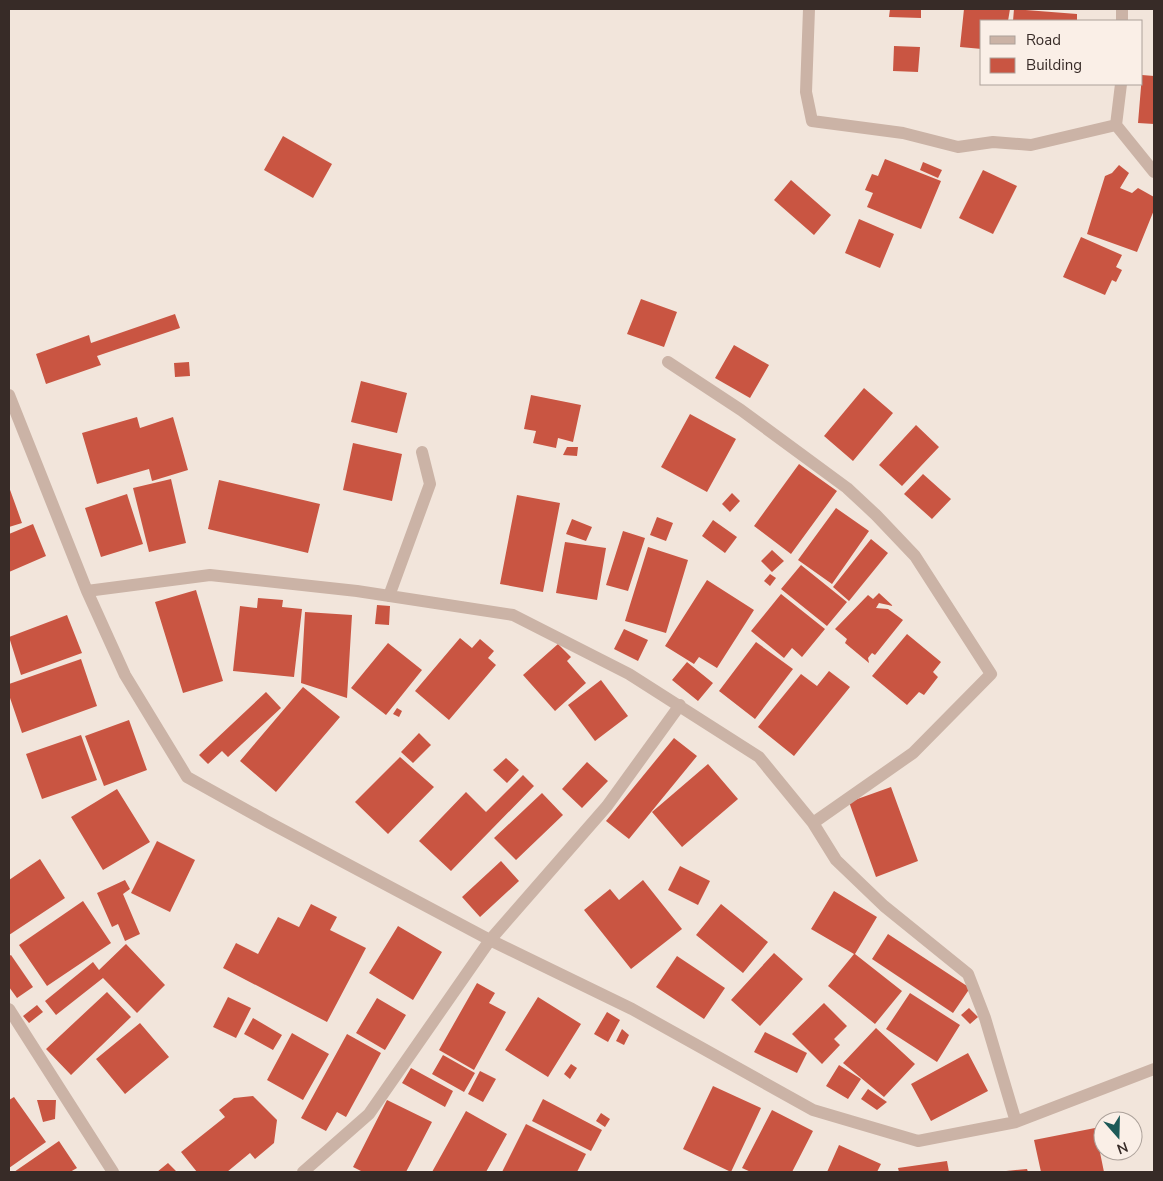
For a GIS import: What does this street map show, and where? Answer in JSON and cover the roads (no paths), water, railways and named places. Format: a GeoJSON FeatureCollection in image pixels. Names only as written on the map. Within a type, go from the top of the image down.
{"type":"FeatureCollection","features":[{"type":"Feature","properties":{"kind":"street"},"geometry":{"type":"LineString","coordinates":[[809,9],[806,92],[812,121],[903,133],[958,147],[993,142],[1030,145],[1116,125]]}},
{"type":"Feature","properties":{"kind":"street"},"geometry":{"type":"LineString","coordinates":[[1121,85],[1116,125],[1154,172]]}},
{"type":"Feature","properties":{"kind":"street"},"geometry":{"type":"LineString","coordinates":[[668,362],[741,410],[847,488],[876,515],[915,556],[991,674],[913,753],[813,823]]}},
{"type":"Feature","properties":{"kind":"street"},"geometry":{"type":"LineString","coordinates":[[9,395],[87,591],[125,675],[187,776],[276,827],[490,940],[632,1009],[813,1110],[918,1141],[1016,1122],[1154,1069]]}},
{"type":"Feature","properties":{"kind":"street"},"geometry":{"type":"LineString","coordinates":[[389,596],[430,484],[422,452]]}},
{"type":"Feature","properties":{"kind":"street"},"geometry":{"type":"LineString","coordinates":[[87,591],[210,575],[389,596],[513,615],[629,674],[759,757],[813,823],[836,860],[884,906],[968,974],[985,1018],[1016,1122]]}},
{"type":"Feature","properties":{"kind":"street"},"geometry":{"type":"LineString","coordinates":[[303,1172],[369,1114],[490,940],[607,806],[680,705]]}},
{"type":"Feature","properties":{"kind":"street"},"geometry":{"type":"LineString","coordinates":[[9,1009],[113,1172]]}}]}
